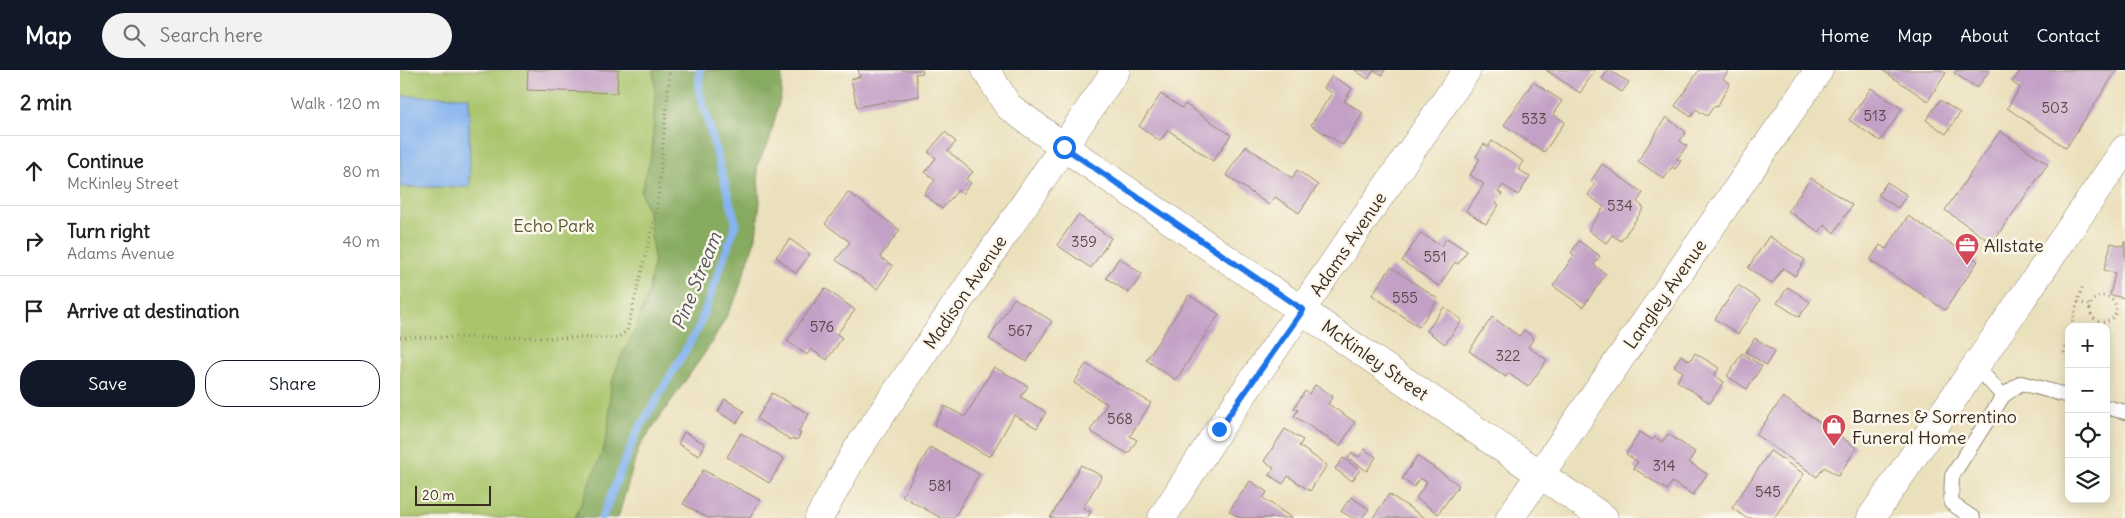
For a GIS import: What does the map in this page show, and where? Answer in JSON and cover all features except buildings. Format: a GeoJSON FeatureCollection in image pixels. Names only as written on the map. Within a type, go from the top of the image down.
{"type":"FeatureCollection","features":[{"type":"Feature","properties":{"kind":"street","name":"McKinley Street"},"geometry":{"type":"LineString","coordinates":[[986,70],[1008,106],[1064,147],[1604,518]]}},
{"type":"Feature","properties":{"kind":"street","name":"Madison Avenue"},"geometry":{"type":"LineString","coordinates":[[820,518],[855,453],[1116,70]]}},
{"type":"Feature","properties":{"kind":"street","name":"Adams Avenue"},"geometry":{"type":"LineString","coordinates":[[1162,518],[1219,429],[1467,70]]}},
{"type":"Feature","properties":{"kind":"street","name":"Langley Avenue"},"geometry":{"type":"LineString","coordinates":[[1510,518],[1819,70]]}},
{"type":"Feature","properties":{"kind":"street"},"geometry":{"type":"LineString","coordinates":[[1871,518],[2125,149]]}},
{"type":"Feature","properties":{"kind":"lane"},"geometry":{"type":"LineString","coordinates":[[1976,366],[2003,396]]}},
{"type":"Feature","properties":{"kind":"lane"},"geometry":{"type":"LineString","coordinates":[[1973,518],[1951,503],[1952,476],[2003,396],[2021,382],[2065,395]]}},
{"type":"Feature","properties":{"kind":"lane"},"geometry":{"type":"LineString","coordinates":[[2110,408],[2125,412]]}},
{"type":"Feature","properties":{"kind":"path"},"geometry":{"type":"LineString","coordinates":[[400,337],[617,338],[627,331],[656,208],[670,70]]}},
{"type":"Feature","properties":{"kind":"path"},"geometry":{"type":"LineString","coordinates":[[2072,323],[2083,284]]}},
{"type":"Feature","properties":{"kind":"path"},"geometry":{"type":"LineString","coordinates":[[2106,296],[2113,300],[2116,311],[2109,321],[2100,322],[2092,317],[2090,305],[2094,298],[2106,296]]}},
{"type":"Feature","properties":{"kind":"path"},"geometry":{"type":"LineString","coordinates":[[2078,302],[2090,305]]}},
{"type":"Feature","properties":{"kind":"green space","name":"Echo Park"},"geometry":{"type":"Polygon","coordinates":[[[400,70],[739,70],[605,518],[400,518],[400,70]]]}},
{"type":"Feature","properties":{"kind":"green space"},"geometry":{"type":"Polygon","coordinates":[[[653,70],[782,70],[781,95],[769,142],[757,165],[760,201],[756,237],[736,298],[713,341],[639,447],[618,518],[575,518],[603,451],[608,429],[611,384],[621,357],[634,333],[648,294],[654,261],[649,215],[641,192],[652,153],[655,90],[653,70]]]}},
{"type":"Feature","properties":{"kind":"water"},"geometry":{"type":"Polygon","coordinates":[[[400,96],[469,97],[470,187],[400,187],[400,96]]]}},
{"type":"Feature","properties":{"kind":"waterway","name":"Pine Stream"},"geometry":{"type":"LineString","coordinates":[[602,518],[635,436],[699,327],[736,224],[699,89],[700,70]]}},
{"type":"Feature","properties":{"kind":"place","name":"Allstate"},"geometry":{"type":"Point","coordinates":[1967,266]}},
{"type":"Feature","properties":{"kind":"place","name":"Barnes & Sorrentino Funeral Home"},"geometry":{"type":"Point","coordinates":[1834,447]}},
{"type":"Feature","properties":{"kind":"route"},"geometry":{"type":"LineString","coordinates":[[1064,147],[1303,310],[1219,429]]}}]}
